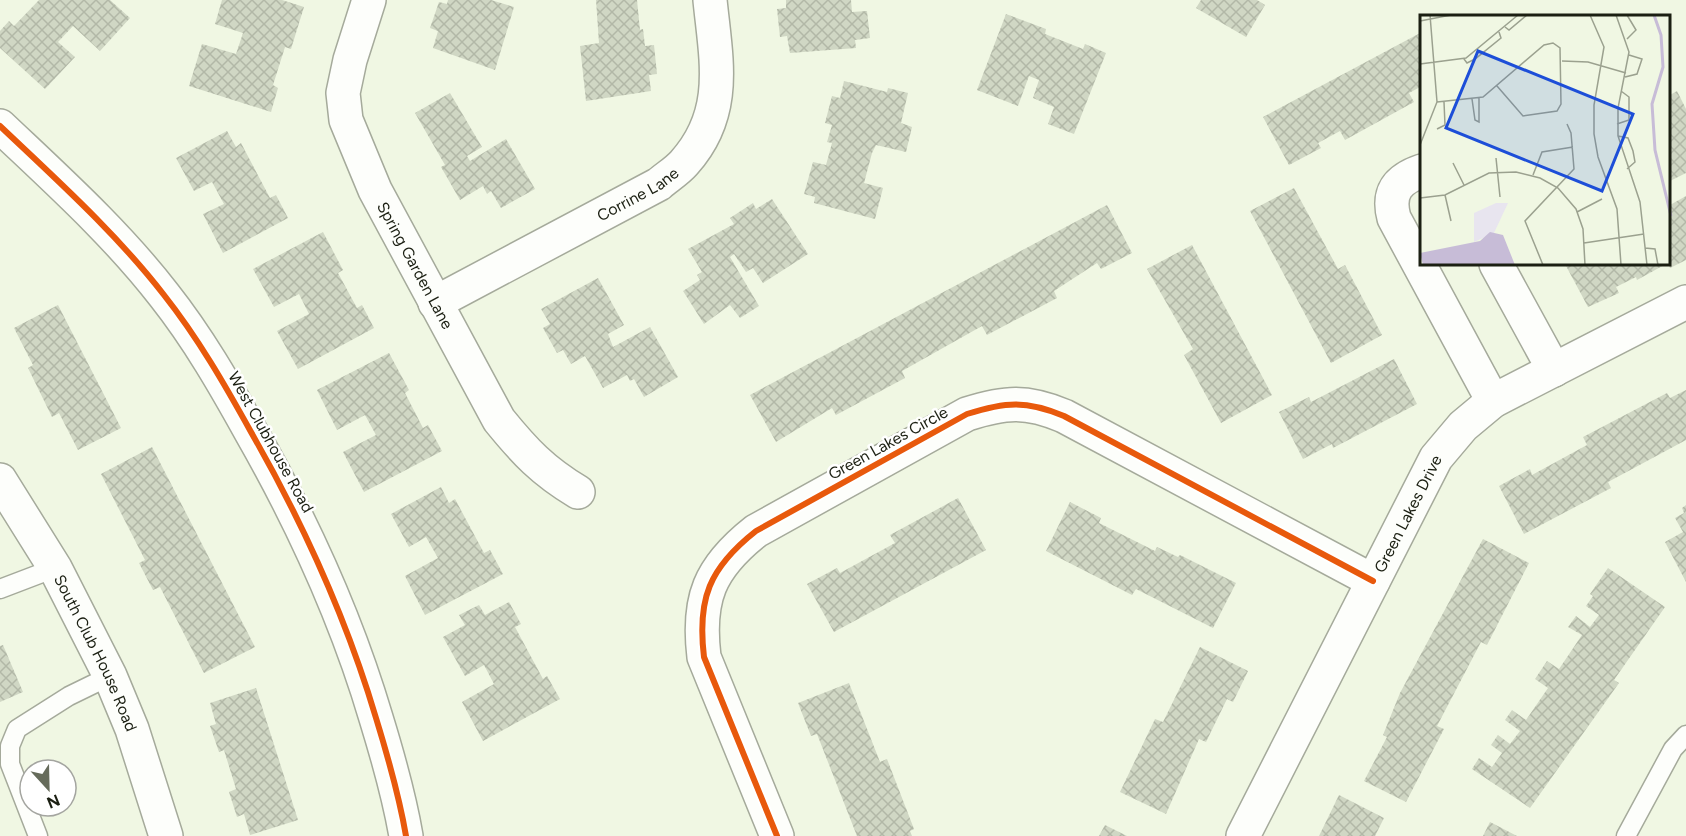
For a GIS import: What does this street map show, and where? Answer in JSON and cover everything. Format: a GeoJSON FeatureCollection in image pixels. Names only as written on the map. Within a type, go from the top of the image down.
{"type":"FeatureCollection","features":[{"type":"Feature","properties":{"kind":"street","name":"Spring Garden Lane"},"geometry":{"type":"LineString","coordinates":[[369,0],[350,60],[343,93],[346,120],[375,190],[499,420],[525,452],[557,479],[578,492]]}},
{"type":"Feature","properties":{"kind":"street","name":"Corrine Lane"},"geometry":{"type":"LineString","coordinates":[[435,303],[659,184],[684,163],[702,137],[714,107],[718,75],[710,0]]}},
{"type":"Feature","properties":{"kind":"street","name":"West Clubhouse Road"},"geometry":{"type":"LineString","coordinates":[[0,126],[111,232],[165,295],[212,363],[287,494],[322,569],[361,667],[392,767],[406,836]]}},
{"type":"Feature","properties":{"kind":"street"},"geometry":{"type":"LineString","coordinates":[[1420,172],[1404,179],[1394,191],[1391,206],[1394,218],[1493,401]]}},
{"type":"Feature","properties":{"kind":"street"},"geometry":{"type":"LineString","coordinates":[[1497,266],[1554,370]]}},
{"type":"Feature","properties":{"kind":"street","name":"Green Lakes Drive"},"geometry":{"type":"LineString","coordinates":[[1243,836],[1436,458],[1463,426],[1493,401],[1686,302]]}},
{"type":"Feature","properties":{"kind":"street","name":"Green Lakes Circle"},"geometry":{"type":"LineString","coordinates":[[777,836],[704,657],[701,627],[705,597],[717,569],[737,546],[756,531],[967,414],[995,405],[1018,404],[1047,409],[1074,421],[1373,581]]}},
{"type":"Feature","properties":{"kind":"street","name":"South Club House Road"},"geometry":{"type":"LineString","coordinates":[[0,480],[55,568],[110,676],[132,729],[166,836]]}},
{"type":"Feature","properties":{"kind":"lane"},"geometry":{"type":"LineString","coordinates":[[0,589],[55,568]]}},
{"type":"Feature","properties":{"kind":"lane"},"geometry":{"type":"LineString","coordinates":[[38,836],[10,764],[10,746],[17,729],[69,696],[110,676]]}},
{"type":"Feature","properties":{"kind":"lane"},"geometry":{"type":"LineString","coordinates":[[1626,836],[1673,749],[1686,735]]}},
{"type":"Feature","properties":{"kind":"building"},"geometry":{"type":"Polygon","coordinates":[[[39,0],[110,0],[130,18],[100,51],[73,26],[58,42],[75,57],[45,89],[0,48],[0,31],[9,21],[14,26],[39,0]]]}},
{"type":"Feature","properties":{"kind":"building"},"geometry":{"type":"Polygon","coordinates":[[[222,0],[282,0],[304,7],[291,49],[285,47],[273,85],[278,88],[271,112],[189,86],[202,44],[236,54],[243,33],[215,24],[222,0]]]}},
{"type":"Feature","properties":{"kind":"building"},"geometry":{"type":"Polygon","coordinates":[[[448,0],[491,0],[514,7],[495,70],[433,48],[438,31],[430,28],[439,2],[447,4],[448,0]]]}},
{"type":"Feature","properties":{"kind":"building"},"geometry":{"type":"Polygon","coordinates":[[[596,0],[637,0],[640,30],[643,29],[645,46],[654,45],[657,74],[649,75],[651,91],[586,101],[580,46],[599,43],[596,0]]]}},
{"type":"Feature","properties":{"kind":"building"},"geometry":{"type":"Polygon","coordinates":[[[786,0],[851,0],[852,12],[867,11],[870,38],[855,40],[856,48],[790,53],[787,36],[780,37],[777,9],[786,8],[786,0]]]}},
{"type":"Feature","properties":{"kind":"building"},"geometry":{"type":"Polygon","coordinates":[[[1201,0],[1257,0],[1265,5],[1246,37],[1196,8],[1201,0]]]}},
{"type":"Feature","properties":{"kind":"building"},"geometry":{"type":"Polygon","coordinates":[[[1006,14],[1046,29],[1045,34],[1083,49],[1085,44],[1106,53],[1074,134],[1048,124],[1054,107],[1033,98],[1039,80],[1029,76],[1018,106],[977,90],[1006,14]]]}},
{"type":"Feature","properties":{"kind":"building"},"geometry":{"type":"Polygon","coordinates":[[[1420,33],[1420,87],[1409,93],[1414,102],[1345,140],[1340,131],[1318,143],[1321,148],[1289,165],[1263,117],[1420,33]]]}},
{"type":"Feature","properties":{"kind":"building"},"geometry":{"type":"Polygon","coordinates":[[[844,81],[887,92],[888,88],[908,93],[901,123],[912,127],[906,152],[876,145],[864,183],[883,188],[875,219],[814,203],[815,197],[804,194],[813,162],[826,165],[832,143],[827,142],[832,125],[825,123],[832,96],[840,98],[844,81]]]}},
{"type":"Feature","properties":{"kind":"building"},"geometry":{"type":"Polygon","coordinates":[[[1677,91],[1686,109],[1686,173],[1671,180],[1671,94],[1677,91]]]}},
{"type":"Feature","properties":{"kind":"building"},"geometry":{"type":"Polygon","coordinates":[[[450,93],[482,147],[467,156],[470,161],[506,139],[535,189],[501,208],[491,191],[487,194],[483,186],[460,200],[441,167],[445,165],[415,113],[450,93]]]}},
{"type":"Feature","properties":{"kind":"building"},"geometry":{"type":"Polygon","coordinates":[[[227,131],[236,147],[241,143],[270,198],[276,195],[288,218],[223,253],[203,214],[224,204],[212,182],[194,191],[176,158],[227,131]]]}},
{"type":"Feature","properties":{"kind":"building"},"geometry":{"type":"Polygon","coordinates":[[[1294,188],[1338,269],[1345,265],[1382,335],[1331,363],[1250,211],[1294,188]]]}},
{"type":"Feature","properties":{"kind":"building"},"geometry":{"type":"Polygon","coordinates":[[[1686,196],[1686,260],[1670,268],[1669,266],[1671,266],[1671,204],[1686,196]]]}},
{"type":"Feature","properties":{"kind":"building"},"geometry":{"type":"Polygon","coordinates":[[[772,199],[808,254],[763,283],[753,268],[746,272],[734,254],[730,257],[759,306],[740,318],[730,305],[704,324],[683,291],[700,280],[697,275],[702,272],[688,249],[734,224],[730,218],[753,203],[756,209],[772,199]]]}},
{"type":"Feature","properties":{"kind":"building"},"geometry":{"type":"Polygon","coordinates":[[[1107,205],[1132,253],[1101,269],[1097,263],[1054,291],[1057,298],[987,335],[982,326],[902,371],[905,378],[836,415],[832,408],[776,442],[750,395],[1107,205]]]}},
{"type":"Feature","properties":{"kind":"building"},"geometry":{"type":"Polygon","coordinates":[[[323,232],[343,270],[338,273],[357,308],[362,305],[374,328],[298,369],[277,331],[309,314],[299,294],[274,307],[253,269],[323,232]]]}},
{"type":"Feature","properties":{"kind":"building"},"geometry":{"type":"Polygon","coordinates":[[[1192,245],[1272,395],[1221,423],[1184,355],[1193,349],[1147,269],[1192,245]]]}},
{"type":"Feature","properties":{"kind":"building"},"geometry":{"type":"Polygon","coordinates":[[[1566,266],[1662,266],[1637,280],[1636,277],[1616,287],[1619,293],[1588,307],[1566,266]]]}},
{"type":"Feature","properties":{"kind":"building"},"geometry":{"type":"Polygon","coordinates":[[[598,278],[624,325],[608,334],[613,347],[650,327],[678,377],[644,397],[634,379],[630,381],[627,375],[603,388],[585,356],[571,364],[563,350],[557,353],[543,328],[550,324],[541,309],[598,278]]]}},
{"type":"Feature","properties":{"kind":"building"},"geometry":{"type":"Polygon","coordinates":[[[58,305],[121,428],[78,450],[59,413],[52,417],[28,368],[33,365],[14,328],[58,305]]]}},
{"type":"Feature","properties":{"kind":"building"},"geometry":{"type":"Polygon","coordinates":[[[389,353],[409,390],[405,393],[423,428],[428,425],[442,451],[364,492],[343,452],[376,435],[365,415],[337,430],[317,390],[389,353]]]}},
{"type":"Feature","properties":{"kind":"building"},"geometry":{"type":"Polygon","coordinates":[[[1394,359],[1417,404],[1333,448],[1332,444],[1303,459],[1279,412],[1309,397],[1311,402],[1394,359]]]}},
{"type":"Feature","properties":{"kind":"building"},"geometry":{"type":"Polygon","coordinates":[[[1686,390],[1686,440],[1608,482],[1611,488],[1524,534],[1499,486],[1530,469],[1532,475],[1587,445],[1583,437],[1667,393],[1670,398],[1686,390]]]}},
{"type":"Feature","properties":{"kind":"building"},"geometry":{"type":"Polygon","coordinates":[[[152,447],[255,647],[204,673],[160,587],[153,590],[139,563],[145,560],[101,474],[152,447]]]}},
{"type":"Feature","properties":{"kind":"building"},"geometry":{"type":"Polygon","coordinates":[[[441,487],[449,503],[455,499],[484,553],[490,550],[503,574],[425,615],[405,576],[438,558],[426,537],[409,547],[391,514],[441,487]]]}},
{"type":"Feature","properties":{"kind":"building"},"geometry":{"type":"Polygon","coordinates":[[[958,498],[986,550],[834,632],[807,584],[837,568],[840,573],[895,543],[890,535],[958,498]]]}},
{"type":"Feature","properties":{"kind":"building"},"geometry":{"type":"Polygon","coordinates":[[[1070,502],[1101,518],[1099,523],[1155,551],[1157,547],[1178,557],[1180,555],[1236,583],[1213,628],[1136,589],[1132,595],[1046,551],[1070,502]]]}},
{"type":"Feature","properties":{"kind":"building"},"geometry":{"type":"Polygon","coordinates":[[[1686,505],[1686,582],[1665,542],[1683,532],[1675,518],[1684,513],[1682,508],[1686,505]]]}},
{"type":"Feature","properties":{"kind":"building"},"geometry":{"type":"Polygon","coordinates":[[[1483,539],[1529,563],[1487,645],[1481,642],[1437,726],[1444,729],[1406,802],[1364,781],[1387,737],[1383,735],[1400,693],[1483,539]]]}},
{"type":"Feature","properties":{"kind":"building"},"geometry":{"type":"Polygon","coordinates":[[[1608,568],[1665,607],[1614,680],[1619,683],[1530,808],[1472,769],[1479,758],[1492,767],[1502,753],[1491,745],[1498,735],[1510,744],[1520,731],[1505,720],[1512,710],[1526,720],[1548,688],[1535,679],[1547,661],[1559,669],[1582,635],[1568,627],[1576,616],[1590,627],[1599,615],[1586,606],[1593,596],[1590,594],[1608,568]]]}},
{"type":"Feature","properties":{"kind":"building"},"geometry":{"type":"Polygon","coordinates":[[[509,602],[521,624],[515,627],[543,679],[547,676],[560,699],[483,741],[462,702],[494,684],[484,665],[465,676],[443,637],[465,625],[459,615],[479,605],[485,615],[509,602]]]}},
{"type":"Feature","properties":{"kind":"building"},"geometry":{"type":"Polygon","coordinates":[[[3,645],[23,692],[0,702],[0,646],[3,645]]]}},
{"type":"Feature","properties":{"kind":"building"},"geometry":{"type":"Polygon","coordinates":[[[1200,647],[1248,671],[1233,702],[1227,699],[1206,742],[1199,739],[1166,814],[1120,792],[1155,719],[1163,722],[1200,647]]]}},
{"type":"Feature","properties":{"kind":"building"},"geometry":{"type":"Polygon","coordinates":[[[849,683],[880,762],[887,759],[914,829],[910,831],[912,836],[857,836],[817,734],[811,736],[798,703],[849,683]]]}},
{"type":"Feature","properties":{"kind":"building"},"geometry":{"type":"Polygon","coordinates":[[[256,688],[298,820],[250,835],[244,814],[237,817],[229,792],[236,789],[224,750],[219,752],[210,726],[216,724],[210,703],[256,688]]]}},
{"type":"Feature","properties":{"kind":"building"},"geometry":{"type":"Polygon","coordinates":[[[1339,795],[1384,818],[1375,836],[1319,836],[1339,795]]]}},
{"type":"Feature","properties":{"kind":"building"},"geometry":{"type":"Polygon","coordinates":[[[1490,822],[1517,836],[1483,836],[1490,822]]]}},
{"type":"Feature","properties":{"kind":"building"},"geometry":{"type":"Polygon","coordinates":[[[1105,825],[1127,836],[1099,836],[1105,825]]]}},
{"type":"Feature","properties":{"kind":"cycle path"},"geometry":{"type":"LineString","coordinates":[[0,126],[85,208],[146,272],[188,328],[231,397],[288,501],[337,607],[364,680],[380,733],[397,791],[406,836]]}},
{"type":"Feature","properties":{"kind":"cycle path"},"geometry":{"type":"LineString","coordinates":[[777,836],[704,657],[703,618],[710,586],[727,558],[756,531],[967,414],[1015,404],[1038,407],[1064,416],[1373,581]]}}]}
